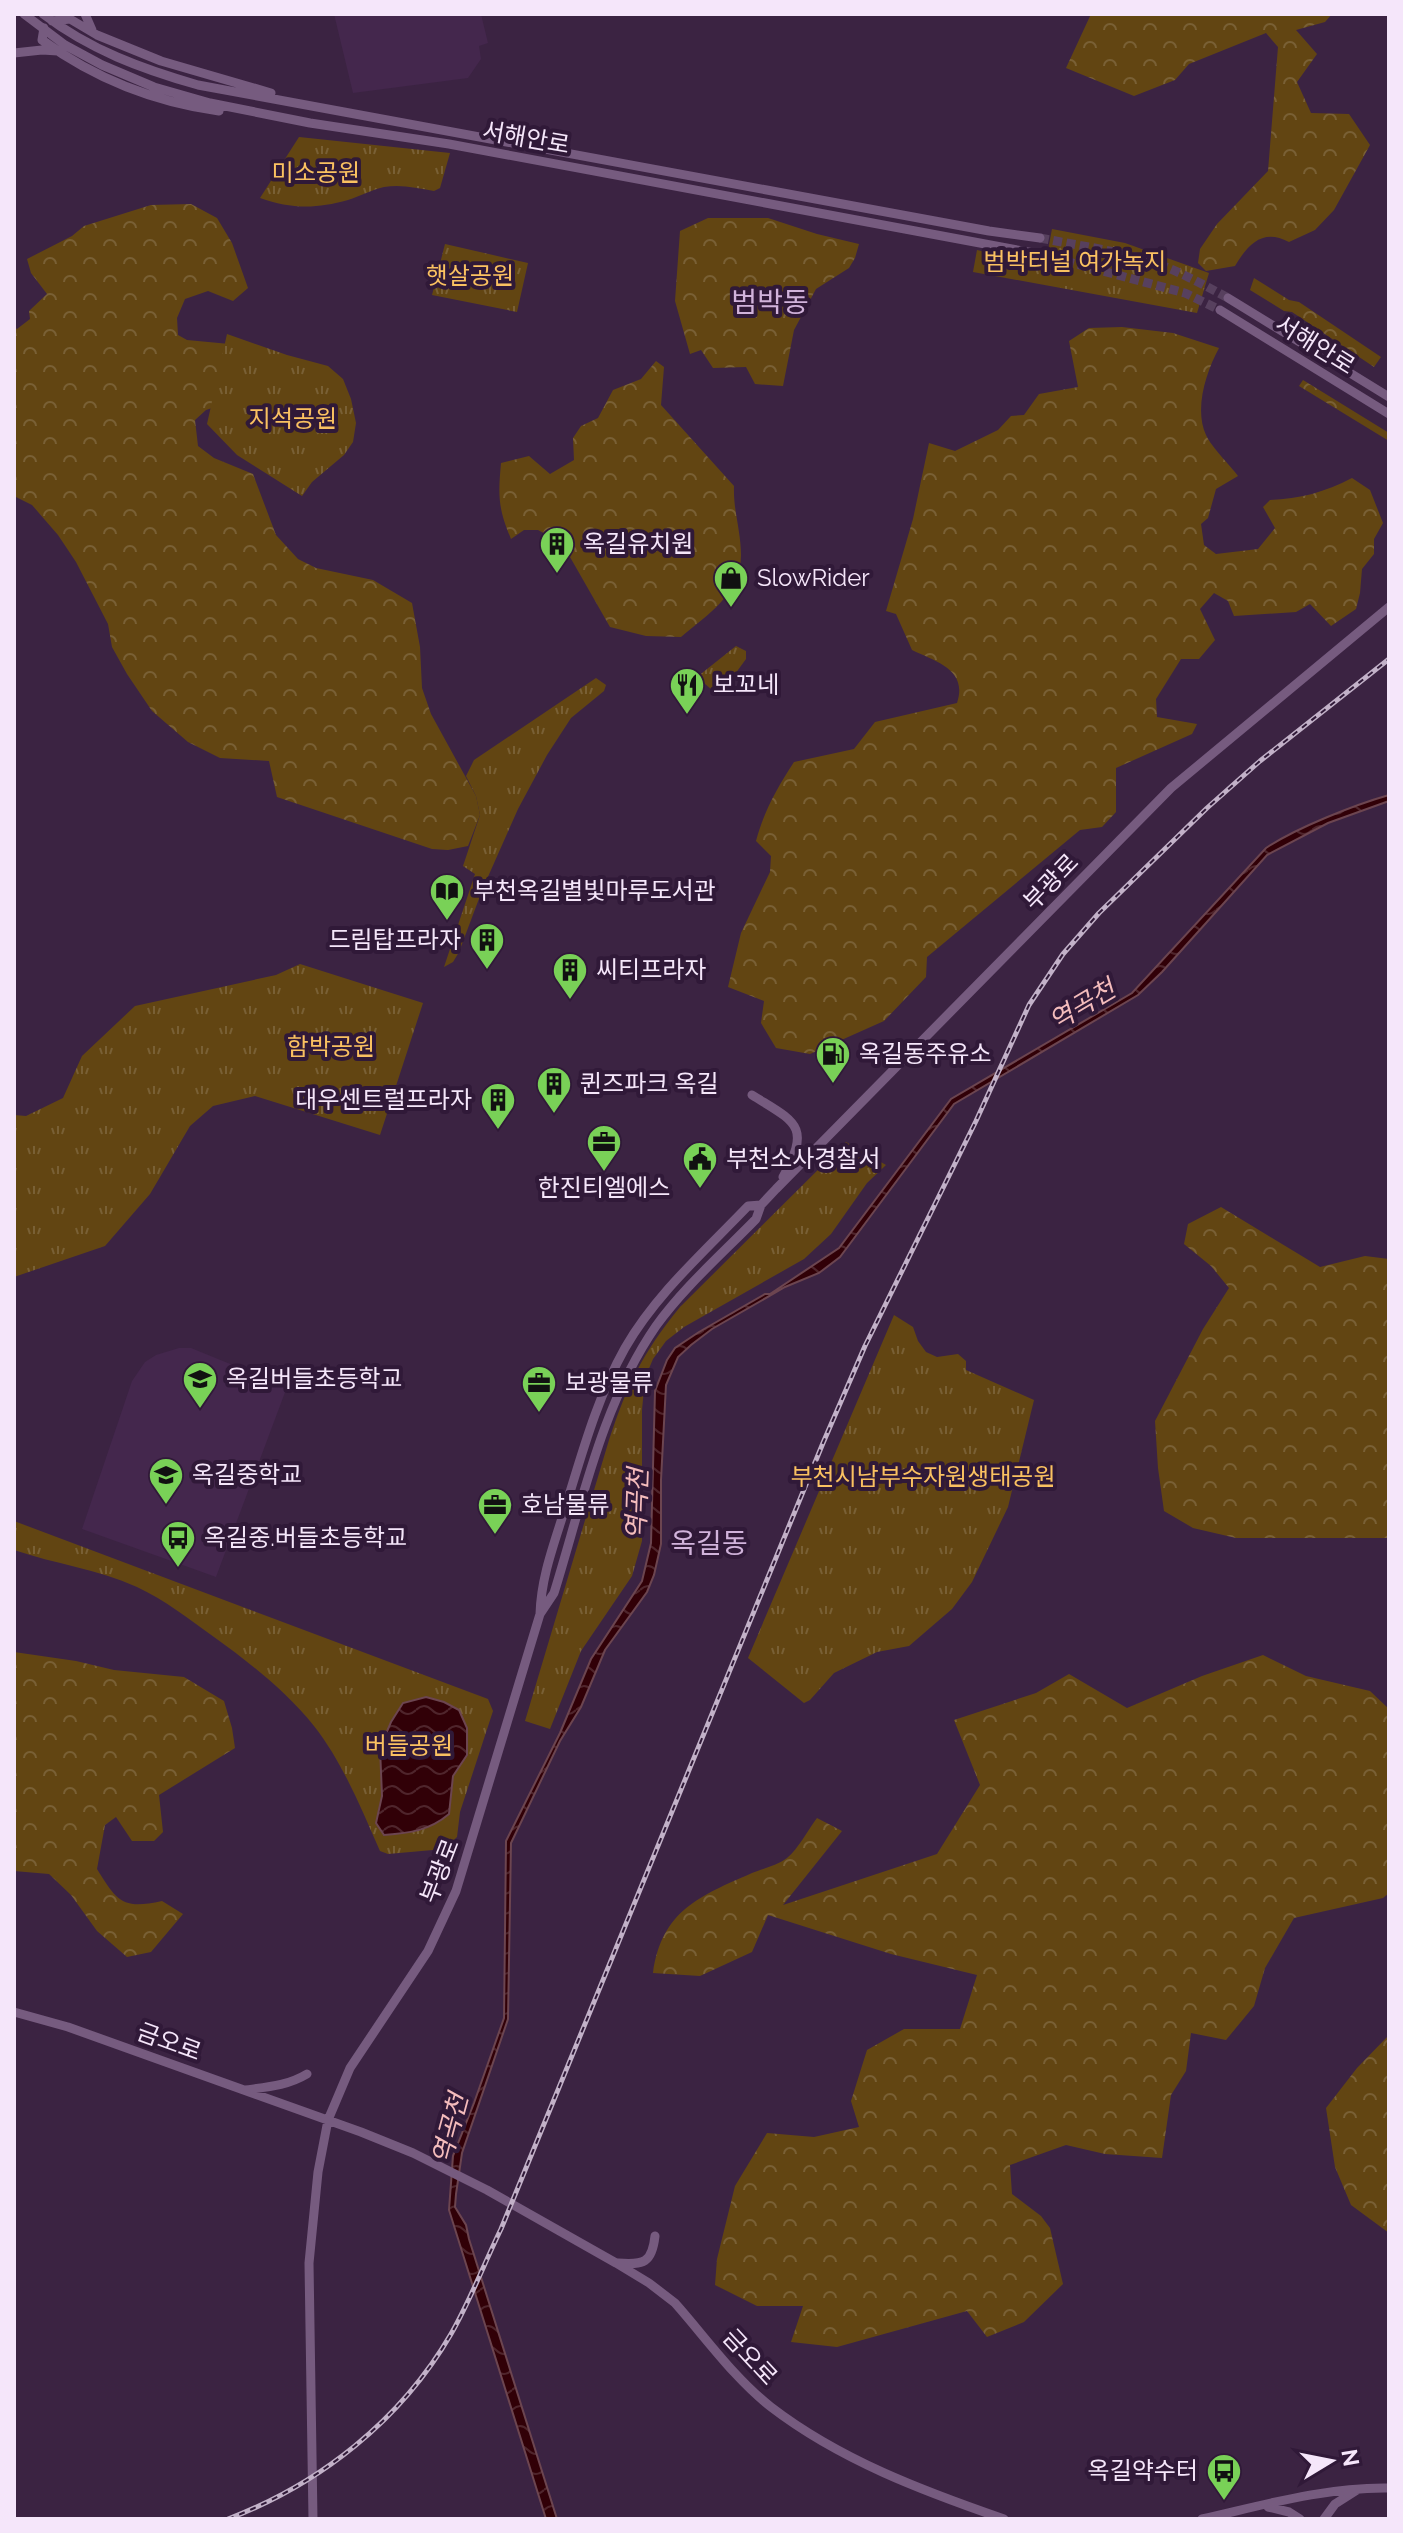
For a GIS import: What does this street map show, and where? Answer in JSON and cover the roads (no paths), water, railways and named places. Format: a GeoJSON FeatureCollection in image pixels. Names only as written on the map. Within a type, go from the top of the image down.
{"type":"FeatureCollection","features":[{"type":"Feature","properties":{"kind":"main road","name":"서해안로"},"geometry":{"type":"LineString","coordinates":[[24,14],[52,37],[102,65],[154,87],[210,103],[851,217],[1039,254]]}},
{"type":"Feature","properties":{"kind":"main road"},"geometry":{"type":"LineString","coordinates":[[85,14],[88,25],[97,35]]}},
{"type":"Feature","properties":{"kind":"main road","name":"서해안로"},"geometry":{"type":"LineString","coordinates":[[44,17],[99,50],[160,74],[217,89],[1040,238]]}},
{"type":"Feature","properties":{"kind":"main road"},"geometry":{"type":"LineString","coordinates":[[44,17],[42,40],[112,80],[160,99],[195,108],[310,123]]}},
{"type":"Feature","properties":{"kind":"main road"},"geometry":{"type":"LineString","coordinates":[[14,18],[70,19],[97,35],[161,61],[313,105]]}},
{"type":"Feature","properties":{"kind":"main road"},"geometry":{"type":"LineString","coordinates":[[14,53],[58,51]]}},
{"type":"Feature","properties":{"kind":"main road","name":"서해안로"},"geometry":{"type":"LineString","coordinates":[[1228,298],[1389,397]]}},
{"type":"Feature","properties":{"kind":"main road","name":"서해안로"},"geometry":{"type":"LineString","coordinates":[[1220,310],[1389,414]]}},
{"type":"Feature","properties":{"kind":"main road","name":"부광로"},"geometry":{"type":"LineString","coordinates":[[540,1614],[554,1593],[605,1430],[624,1380],[658,1323],[756,1219],[761,1205],[776,1189],[1171,788],[1389,607]]}},
{"type":"Feature","properties":{"kind":"main road"},"geometry":{"type":"LineString","coordinates":[[752,1095],[787,1117],[798,1132],[794,1157],[776,1189]]}},
{"type":"Feature","properties":{"kind":"main road","name":"부광로"},"geometry":{"type":"LineString","coordinates":[[313,2519],[309,2263],[318,2172],[328,2120],[350,2068],[428,1951],[456,1891],[540,1614],[541,1588],[607,1383],[626,1346],[673,1283],[748,1206],[761,1205]]}},
{"type":"Feature","properties":{"kind":"main road","name":"금오로"},"geometry":{"type":"LineString","coordinates":[[14,2012],[68,2027],[328,2120],[444,2167],[649,2283],[675,2303],[746,2384],[770,2406],[817,2439],[881,2472],[1004,2519]]}},
{"type":"Feature","properties":{"kind":"main road"},"geometry":{"type":"LineString","coordinates":[[243,2090],[274,2087],[307,2074]]}},
{"type":"Feature","properties":{"kind":"main road"},"geometry":{"type":"LineString","coordinates":[[616,2263],[638,2264],[645,2261],[653,2252],[655,2236]]}},
{"type":"Feature","properties":{"kind":"main road"},"geometry":{"type":"LineString","coordinates":[[1202,2519],[1307,2495],[1389,2488]]}},
{"type":"Feature","properties":{"kind":"main road"},"geometry":{"type":"LineString","coordinates":[[1324,2519],[1335,2504],[1360,2489]]}},
{"type":"Feature","properties":{"kind":"main road"},"geometry":{"type":"LineString","coordinates":[[1261,2505],[1281,2509],[1300,2519]]}},
{"type":"Feature","properties":{"kind":"water"},"geometry":{"type":"Polygon","coordinates":[[[1389,795],[1389,801],[1328,823],[1267,855],[1138,995],[954,1104],[840,1257],[819,1273],[785,1287],[712,1329],[678,1357],[666,1385],[661,1544],[654,1575],[647,1592],[605,1650],[581,1707],[560,1741],[511,1843],[508,2019],[462,2153],[456,2194],[455,2207],[466,2225],[557,2519],[546,2519],[449,2210],[453,2156],[504,2018],[506,1841],[560,1733],[591,1659],[642,1581],[651,1543],[655,1391],[667,1360],[675,1348],[699,1332],[770,1294],[839,1248],[951,1099],[1132,993],[1266,848],[1326,818],[1389,795]]]}},
{"type":"Feature","properties":{"kind":"water"},"geometry":{"type":"Polygon","coordinates":[[[426,1697],[459,1710],[467,1728],[467,1755],[453,1776],[449,1814],[426,1828],[384,1835],[376,1823],[382,1796],[380,1748],[403,1703],[426,1697]]]}},
{"type":"Feature","properties":{"kind":"tunnel"},"geometry":{"type":"LineString","coordinates":[[1040,238],[1146,260],[1178,272],[1228,298]]}},
{"type":"Feature","properties":{"kind":"tunnel"},"geometry":{"type":"LineString","coordinates":[[1039,254],[1185,293],[1220,310]]}},
{"type":"Feature","properties":{"kind":"railway"},"geometry":{"type":"LineString","coordinates":[[228,2519],[295,2487],[355,2446],[408,2394],[431,2365],[458,2321],[501,2229],[865,1346],[976,1121],[1029,1005],[1063,954],[1099,913],[1207,808],[1260,761],[1389,659]]}},
{"type":"Feature","properties":{"kind":"place","name":"옥길유치원"},"geometry":{"type":"Point","coordinates":[557,575]}},
{"type":"Feature","properties":{"kind":"place","name":"SlowRider"},"geometry":{"type":"Point","coordinates":[731,609]}},
{"type":"Feature","properties":{"kind":"place","name":"보꼬네"},"geometry":{"type":"Point","coordinates":[687,716]}},
{"type":"Feature","properties":{"kind":"place","name":"부천옥길별빛마루도서관"},"geometry":{"type":"Point","coordinates":[447,922]}},
{"type":"Feature","properties":{"kind":"place","name":"드림탑프라자"},"geometry":{"type":"Point","coordinates":[487,971]}},
{"type":"Feature","properties":{"kind":"place","name":"씨티프라자"},"geometry":{"type":"Point","coordinates":[570,1001]}},
{"type":"Feature","properties":{"kind":"place","name":"옥길동주유소"},"geometry":{"type":"Point","coordinates":[833,1085]}},
{"type":"Feature","properties":{"kind":"place","name":"퀸즈파크 옥길"},"geometry":{"type":"Point","coordinates":[554,1115]}},
{"type":"Feature","properties":{"kind":"place","name":"대우센트럴프라자"},"geometry":{"type":"Point","coordinates":[498,1131]}},
{"type":"Feature","properties":{"kind":"place","name":"한진티엘에스"},"geometry":{"type":"Point","coordinates":[604,1173]}},
{"type":"Feature","properties":{"kind":"place","name":"부천소사경찰서"},"geometry":{"type":"Point","coordinates":[700,1190]}},
{"type":"Feature","properties":{"kind":"place","name":"옥길버들초등학교"},"geometry":{"type":"Point","coordinates":[200,1410]}},
{"type":"Feature","properties":{"kind":"place","name":"보광물류"},"geometry":{"type":"Point","coordinates":[539,1414]}},
{"type":"Feature","properties":{"kind":"place","name":"옥길중학교"},"geometry":{"type":"Point","coordinates":[166,1506]}},
{"type":"Feature","properties":{"kind":"place","name":"호남물류"},"geometry":{"type":"Point","coordinates":[495,1536]}},
{"type":"Feature","properties":{"kind":"place","name":"옥길중.버들초등학교"},"geometry":{"type":"Point","coordinates":[178,1569]}},
{"type":"Feature","properties":{"kind":"place","name":"옥길약수터"},"geometry":{"type":"Point","coordinates":[1224,2502]}},
{"type":"Feature","properties":{"kind":"district","name":"범박동"},"geometry":{"type":"Point","coordinates":[770,302]}},
{"type":"Feature","properties":{"kind":"district","name":"옥길동"},"geometry":{"type":"Point","coordinates":[709,1543]}},
{"type":"Feature","properties":{"kind":"park label","name":"미소공원"},"geometry":{"type":"Point","coordinates":[316,173]}},
{"type":"Feature","properties":{"kind":"park label","name":"범박터널 여가녹지"},"geometry":{"type":"Point","coordinates":[1075,262]}},
{"type":"Feature","properties":{"kind":"park label","name":"햇살공원"},"geometry":{"type":"Point","coordinates":[470,276]}},
{"type":"Feature","properties":{"kind":"park label","name":"지석공원"},"geometry":{"type":"Point","coordinates":[293,419]}},
{"type":"Feature","properties":{"kind":"park label","name":"함박공원"},"geometry":{"type":"Point","coordinates":[331,1047]}},
{"type":"Feature","properties":{"kind":"park label","name":"부천시남부수자원생태공원"},"geometry":{"type":"Point","coordinates":[923,1477]}},
{"type":"Feature","properties":{"kind":"park label","name":"버들공원"},"geometry":{"type":"Point","coordinates":[409,1746]}},
{"type":"Feature","properties":{"kind":"water label","name":"역곡천"},"geometry":{"type":"Point","coordinates":[1082,1005]}},
{"type":"Feature","properties":{"kind":"water label","name":"역곡천"},"geometry":{"type":"Point","coordinates":[637,1504]}},
{"type":"Feature","properties":{"kind":"water label","name":"역곡천"},"geometry":{"type":"Point","coordinates":[450,2129]}}]}
